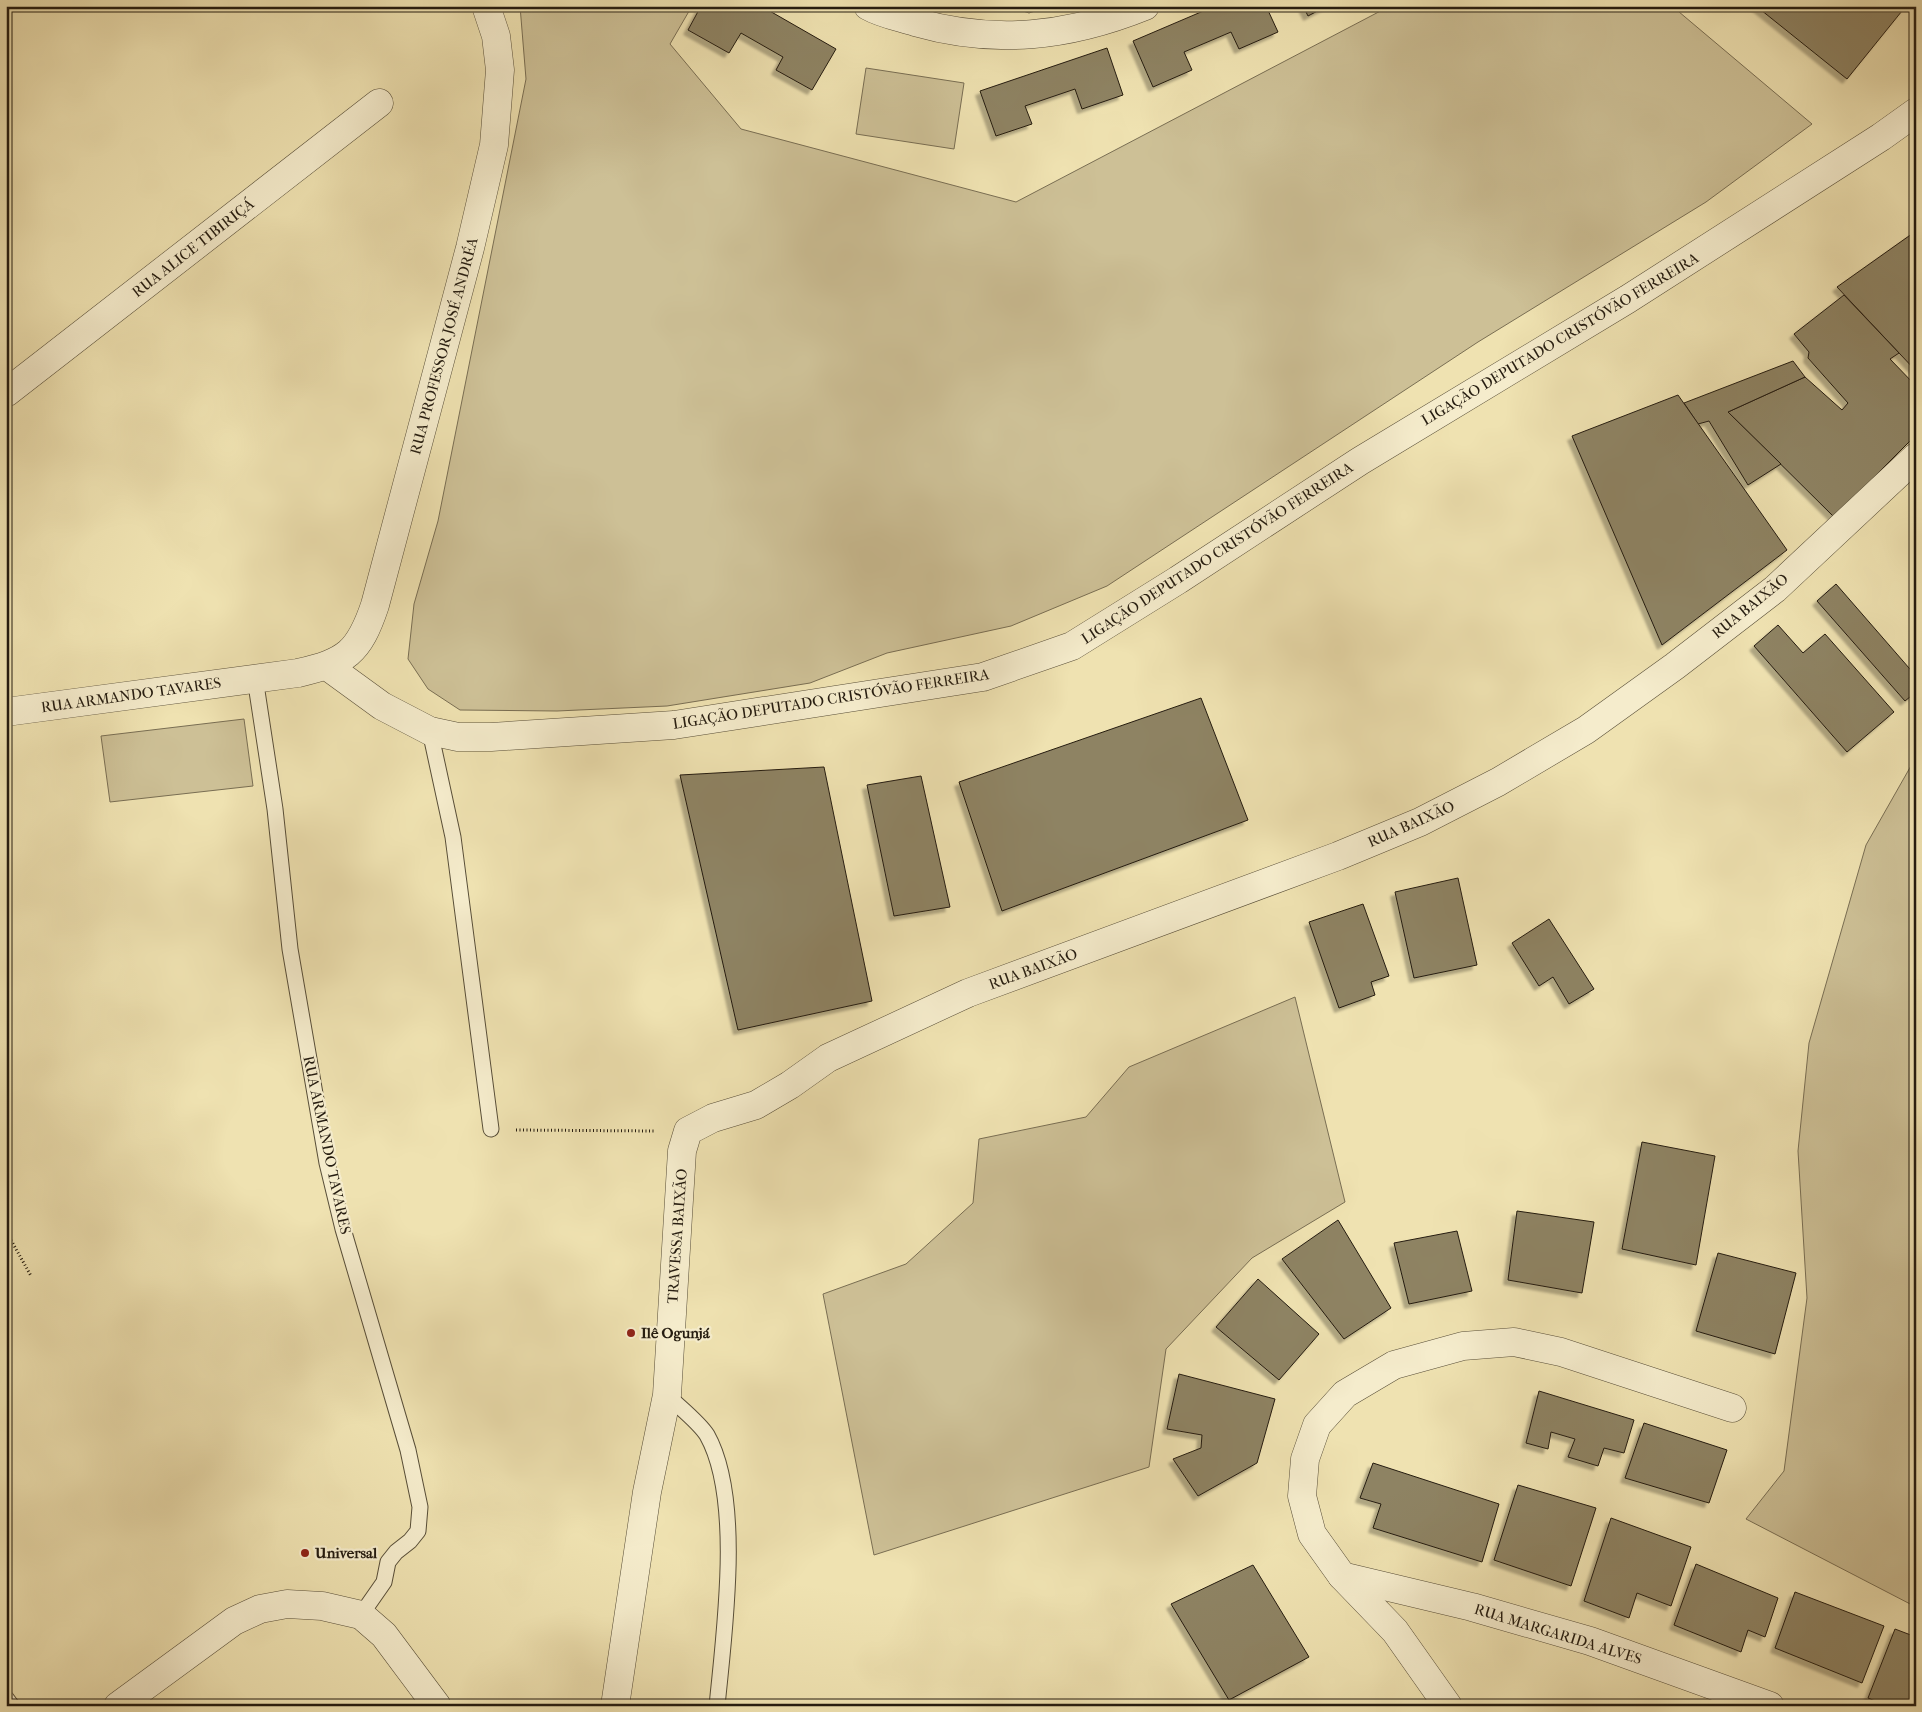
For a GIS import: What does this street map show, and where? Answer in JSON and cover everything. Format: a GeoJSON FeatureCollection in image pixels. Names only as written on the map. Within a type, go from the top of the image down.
{"type":"FeatureCollection","features":[{"type":"Feature","properties":{"kind":"street","name":"RUA PROFESSOR JOSÉ ANDRÉA"},"geometry":{"type":"LineString","coordinates":[[327,666],[353,652],[370,621],[470,248],[494,145],[499,101],[500,70],[496,36],[486,6]]}},
{"type":"Feature","properties":{"kind":"street"},"geometry":{"type":"LineString","coordinates":[[868,6],[927,25],[965,33],[1017,36],[1062,32],[1116,18],[1145,6]]}},
{"type":"Feature","properties":{"kind":"street","name":"RUA ALICE TIBIRIÇÁ"},"geometry":{"type":"LineString","coordinates":[[6,393],[379,103]]}},
{"type":"Feature","properties":{"kind":"street","name":"LIGAÇÃO DEPUTADO CRISTÓVÃO FERREIRA"},"geometry":{"type":"LineString","coordinates":[[327,666],[382,706],[430,731],[458,737],[491,737],[674,725],[983,677],[1072,646],[1178,580],[1360,461],[1628,300],[1881,138],[1916,112]]}},
{"type":"Feature","properties":{"kind":"street","name":"RUA BAIXÃO"},"geometry":{"type":"LineString","coordinates":[[688,1131],[713,1118],[756,1105],[790,1085],[828,1058],[968,993],[1338,856],[1420,822],[1498,782],[1586,730],[1675,666],[1775,589],[1916,457]]}},
{"type":"Feature","properties":{"kind":"street","name":"RUA ARMANDO TAVARES"},"geometry":{"type":"LineString","coordinates":[[6,712],[298,673],[327,666]]}},
{"type":"Feature","properties":{"kind":"street","name":"TRAVESSA BAIXÃO"},"geometry":{"type":"LineString","coordinates":[[615,1706],[647,1492],[667,1395],[679,1188],[682,1151],[688,1131]]}},
{"type":"Feature","properties":{"kind":"street"},"geometry":{"type":"LineString","coordinates":[[1448,1706],[1395,1631],[1342,1576],[1312,1534],[1302,1496],[1305,1459],[1317,1425],[1345,1394],[1394,1365],[1464,1346],[1514,1342],[1561,1352],[1732,1408]]}},
{"type":"Feature","properties":{"kind":"street","name":"RUA MARGARIDA ALVES"},"geometry":{"type":"LineString","coordinates":[[1342,1576],[1472,1607],[1590,1641],[1770,1706]]}},
{"type":"Feature","properties":{"kind":"street"},"geometry":{"type":"LineString","coordinates":[[118,1706],[234,1621],[260,1609],[287,1604],[322,1606],[361,1615],[384,1635],[437,1706]]}},
{"type":"Feature","properties":{"kind":"lane","name":"RUA ARMANDO TAVARES"},"geometry":{"type":"LineString","coordinates":[[255,678],[275,809],[290,949],[327,1163],[343,1229],[408,1450],[420,1507],[421,1519],[418,1531],[388,1562],[384,1582],[361,1615]]}},
{"type":"Feature","properties":{"kind":"lane"},"geometry":{"type":"LineString","coordinates":[[430,731],[453,837],[491,1129]]}},
{"type":"Feature","properties":{"kind":"lane"},"geometry":{"type":"LineString","coordinates":[[667,1395],[706,1434],[714,1454],[724,1493],[728,1566],[718,1706]]}},
{"type":"Feature","properties":{"kind":"lane"},"geometry":{"type":"LineString","coordinates":[[6,1698],[12,1706]]}},
{"type":"Feature","properties":{"kind":"path"},"geometry":{"type":"LineString","coordinates":[[491,1129],[688,1131]]}},
{"type":"Feature","properties":{"kind":"path"},"geometry":{"type":"LineString","coordinates":[[6,1231],[31,1276]]}},
{"type":"Feature","properties":{"kind":"shaded area"},"geometry":{"type":"Polygon","coordinates":[[[520,6],[692,6],[670,44],[741,129],[1016,202],[1390,6],[1672,6],[1812,124],[1706,202],[1478,342],[1107,586],[1011,626],[887,653],[810,683],[667,706],[557,711],[460,710],[428,689],[408,659],[414,604],[438,521],[526,79],[520,6]]]}},
{"type":"Feature","properties":{"kind":"shaded area"},"geometry":{"type":"Polygon","coordinates":[[[1008,6],[1050,6],[1029,13],[1008,6]]]}},
{"type":"Feature","properties":{"kind":"shaded area"},"geometry":{"type":"Polygon","coordinates":[[[866,68],[964,83],[954,149],[856,134],[866,68]]]}},
{"type":"Feature","properties":{"kind":"shaded area"},"geometry":{"type":"Polygon","coordinates":[[[244,719],[253,786],[110,802],[101,736],[244,719]]]}},
{"type":"Feature","properties":{"kind":"shaded area"},"geometry":{"type":"Polygon","coordinates":[[[1916,757],[1916,1607],[1746,1519],[1784,1471],[1807,1298],[1798,1151],[1809,1043],[1866,845],[1916,757]]]}},
{"type":"Feature","properties":{"kind":"shaded area"},"geometry":{"type":"Polygon","coordinates":[[[1295,997],[1345,1202],[1252,1258],[1166,1349],[1149,1467],[874,1555],[823,1294],[906,1264],[973,1203],[979,1139],[1086,1117],[1129,1067],[1295,997]]]}},
{"type":"Feature","properties":{"kind":"building"},"geometry":{"type":"Polygon","coordinates":[[[701,6],[761,6],[836,49],[812,90],[776,70],[783,57],[741,33],[729,53],[688,30],[701,6]]]}},
{"type":"Feature","properties":{"kind":"building"},"geometry":{"type":"Polygon","coordinates":[[[1215,6],[1266,6],[1278,32],[1239,49],[1231,32],[1184,52],[1192,70],[1153,87],[1133,41],[1215,6]]]}},
{"type":"Feature","properties":{"kind":"building"},"geometry":{"type":"Polygon","coordinates":[[[1303,6],[1327,6],[1308,16],[1303,6]]]}},
{"type":"Feature","properties":{"kind":"building"},"geometry":{"type":"Polygon","coordinates":[[[1756,6],[1906,6],[1847,79],[1756,6]]]}},
{"type":"Feature","properties":{"kind":"building"},"geometry":{"type":"Polygon","coordinates":[[[1107,48],[1123,95],[1082,109],[1075,89],[1025,106],[1032,124],[996,136],[980,91],[1107,48]]]}},
{"type":"Feature","properties":{"kind":"building"},"geometry":{"type":"Polygon","coordinates":[[[1916,231],[1916,371],[1837,287],[1916,231]]]}},
{"type":"Feature","properties":{"kind":"building"},"geometry":{"type":"Polygon","coordinates":[[[1844,295],[1899,353],[1890,359],[1916,386],[1916,435],[1834,517],[1728,412],[1805,377],[1842,410],[1848,403],[1808,358],[1809,352],[1794,334],[1844,295]]]}},
{"type":"Feature","properties":{"kind":"building"},"geometry":{"type":"Polygon","coordinates":[[[1793,361],[1805,377],[1728,412],[1781,464],[1748,485],[1709,421],[1698,424],[1684,403],[1793,361]]]}},
{"type":"Feature","properties":{"kind":"building"},"geometry":{"type":"Polygon","coordinates":[[[1678,395],[1787,550],[1662,645],[1572,436],[1678,395]]]}},
{"type":"Feature","properties":{"kind":"building"},"geometry":{"type":"Polygon","coordinates":[[[1836,584],[1916,676],[1916,692],[1905,701],[1817,601],[1836,584]]]}},
{"type":"Feature","properties":{"kind":"building"},"geometry":{"type":"Polygon","coordinates":[[[1778,625],[1803,653],[1825,634],[1894,712],[1847,752],[1754,646],[1778,625]]]}},
{"type":"Feature","properties":{"kind":"building"},"geometry":{"type":"Polygon","coordinates":[[[1201,698],[1248,820],[1002,911],[959,782],[1201,698]]]}},
{"type":"Feature","properties":{"kind":"building"},"geometry":{"type":"Polygon","coordinates":[[[824,767],[872,1001],[738,1030],[680,775],[824,767]]]}},
{"type":"Feature","properties":{"kind":"building"},"geometry":{"type":"Polygon","coordinates":[[[921,776],[950,907],[894,916],[867,785],[921,776]]]}},
{"type":"Feature","properties":{"kind":"building"},"geometry":{"type":"Polygon","coordinates":[[[1458,878],[1477,965],[1414,978],[1395,892],[1458,878]]]}},
{"type":"Feature","properties":{"kind":"building"},"geometry":{"type":"Polygon","coordinates":[[[1363,904],[1389,976],[1371,982],[1375,995],[1339,1008],[1309,922],[1363,904]]]}},
{"type":"Feature","properties":{"kind":"building"},"geometry":{"type":"Polygon","coordinates":[[[1549,919],[1594,989],[1569,1004],[1553,977],[1539,986],[1512,943],[1549,919]]]}},
{"type":"Feature","properties":{"kind":"building"},"geometry":{"type":"Polygon","coordinates":[[[1642,1142],[1715,1156],[1696,1265],[1622,1249],[1642,1142]]]}},
{"type":"Feature","properties":{"kind":"building"},"geometry":{"type":"Polygon","coordinates":[[[1517,1211],[1594,1222],[1582,1293],[1508,1280],[1517,1211]]]}},
{"type":"Feature","properties":{"kind":"building"},"geometry":{"type":"Polygon","coordinates":[[[1338,1220],[1391,1308],[1344,1339],[1282,1259],[1338,1220]]]}},
{"type":"Feature","properties":{"kind":"building"},"geometry":{"type":"Polygon","coordinates":[[[1457,1231],[1472,1291],[1409,1304],[1394,1243],[1457,1231]]]}},
{"type":"Feature","properties":{"kind":"building"},"geometry":{"type":"Polygon","coordinates":[[[1718,1253],[1796,1273],[1775,1354],[1696,1331],[1718,1253]]]}},
{"type":"Feature","properties":{"kind":"building"},"geometry":{"type":"Polygon","coordinates":[[[1258,1279],[1319,1334],[1279,1380],[1216,1327],[1258,1279]]]}},
{"type":"Feature","properties":{"kind":"building"},"geometry":{"type":"Polygon","coordinates":[[[1179,1374],[1275,1399],[1257,1463],[1198,1496],[1173,1459],[1201,1448],[1202,1435],[1167,1429],[1179,1374]]]}},
{"type":"Feature","properties":{"kind":"building"},"geometry":{"type":"Polygon","coordinates":[[[1539,1391],[1634,1420],[1624,1453],[1604,1448],[1598,1466],[1568,1457],[1575,1439],[1551,1432],[1548,1449],[1526,1443],[1539,1391]]]}},
{"type":"Feature","properties":{"kind":"building"},"geometry":{"type":"Polygon","coordinates":[[[1644,1423],[1727,1450],[1709,1503],[1625,1478],[1644,1423]]]}},
{"type":"Feature","properties":{"kind":"building"},"geometry":{"type":"Polygon","coordinates":[[[1373,1463],[1499,1504],[1482,1562],[1373,1528],[1381,1504],[1360,1498],[1373,1463]]]}},
{"type":"Feature","properties":{"kind":"building"},"geometry":{"type":"Polygon","coordinates":[[[1518,1485],[1596,1508],[1571,1586],[1494,1560],[1518,1485]]]}},
{"type":"Feature","properties":{"kind":"building"},"geometry":{"type":"Polygon","coordinates":[[[1611,1518],[1691,1547],[1671,1606],[1637,1593],[1629,1618],[1584,1601],[1611,1518]]]}},
{"type":"Feature","properties":{"kind":"building"},"geometry":{"type":"Polygon","coordinates":[[[1696,1564],[1778,1598],[1765,1637],[1748,1630],[1741,1652],[1674,1625],[1696,1564]]]}},
{"type":"Feature","properties":{"kind":"building"},"geometry":{"type":"Polygon","coordinates":[[[1253,1565],[1309,1657],[1229,1700],[1171,1604],[1253,1565]]]}},
{"type":"Feature","properties":{"kind":"building"},"geometry":{"type":"Polygon","coordinates":[[[1795,1592],[1884,1626],[1862,1683],[1775,1648],[1795,1592]]]}},
{"type":"Feature","properties":{"kind":"building"},"geometry":{"type":"Polygon","coordinates":[[[1895,1629],[1916,1637],[1916,1706],[1887,1706],[1868,1698],[1895,1629]]]}},
{"type":"Feature","properties":{"kind":"place","name":"Ilê Ogunjá"},"geometry":{"type":"Point","coordinates":[631,1333]}},
{"type":"Feature","properties":{"kind":"place","name":"Universal"},"geometry":{"type":"Point","coordinates":[305,1553]}}]}
